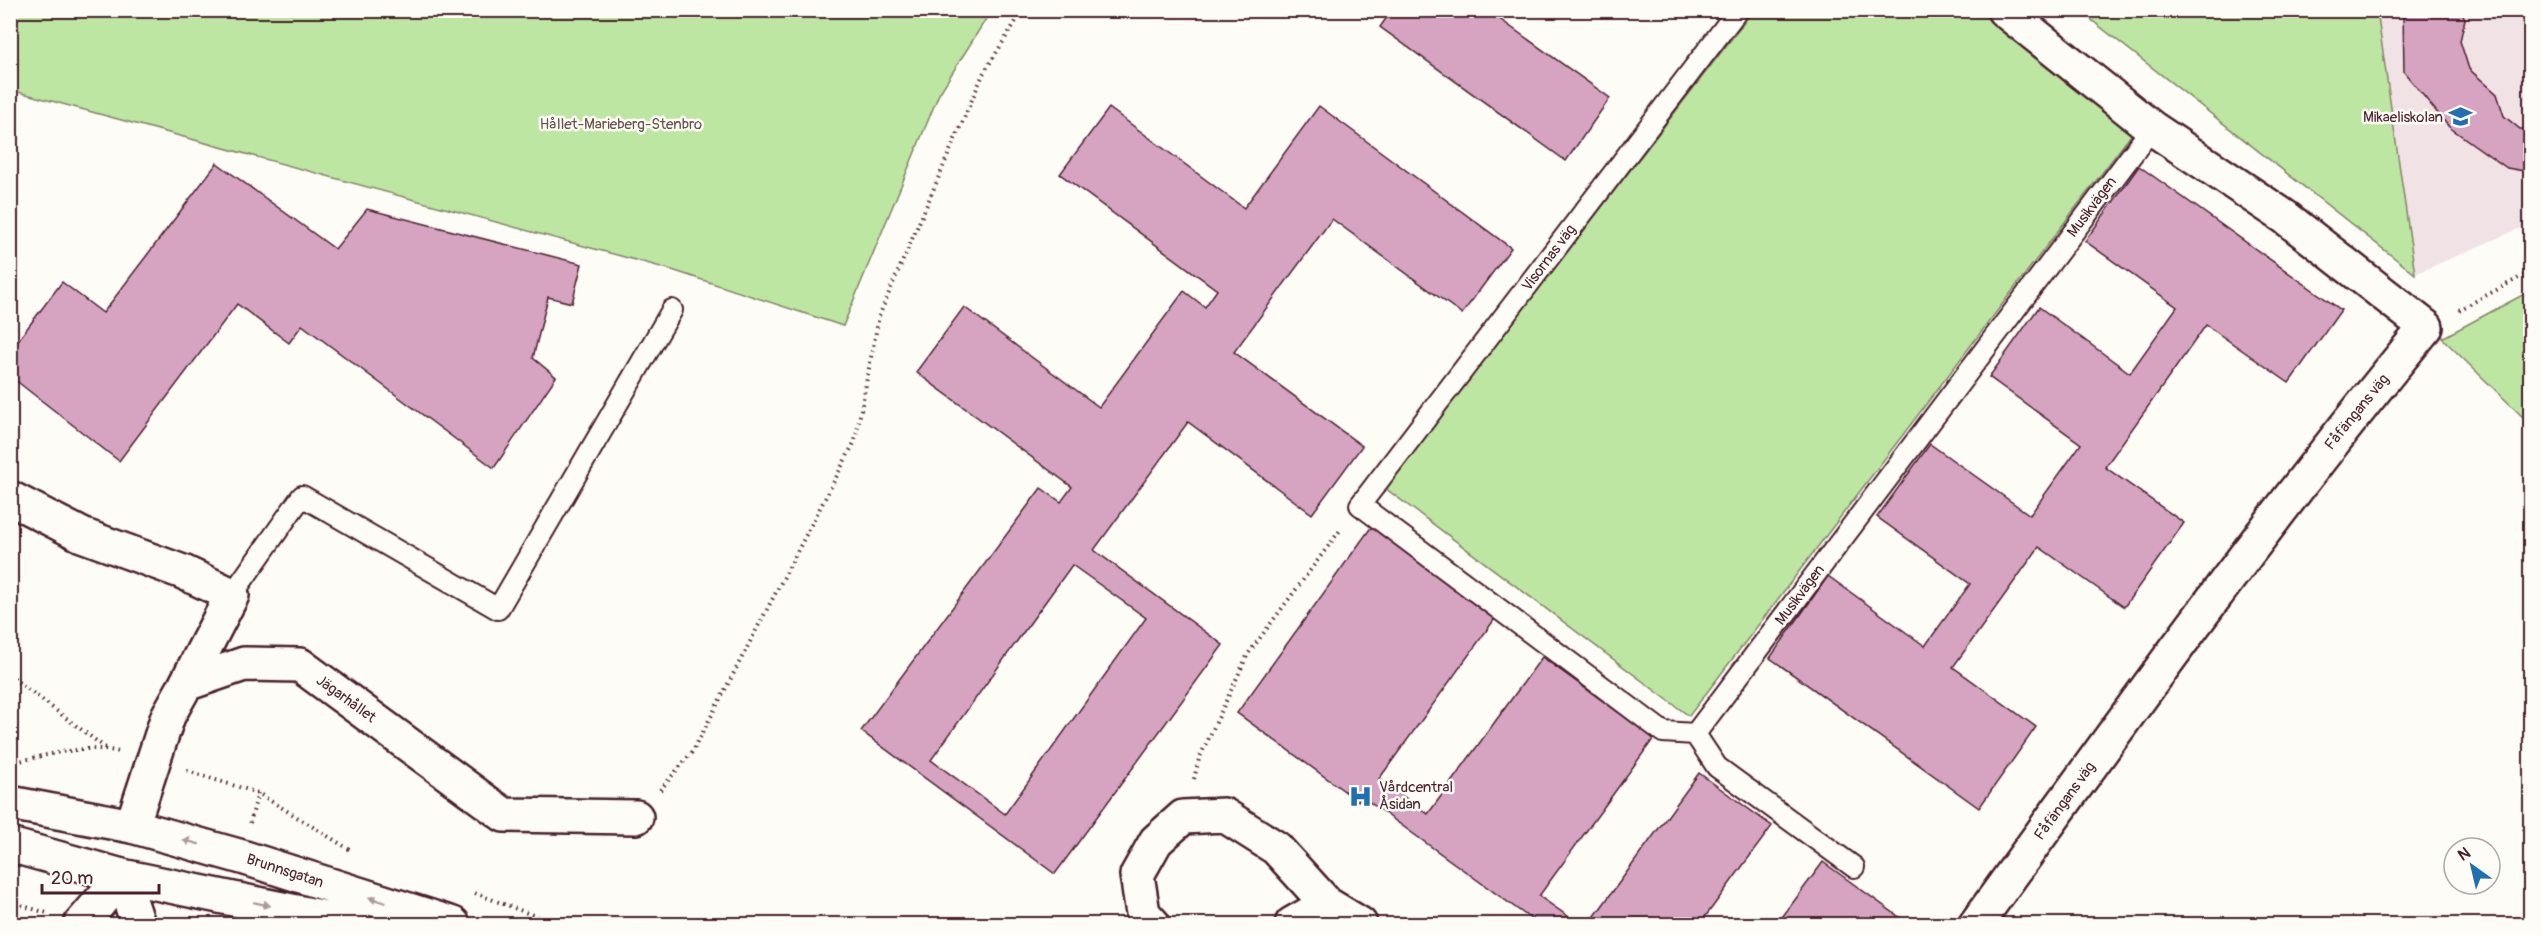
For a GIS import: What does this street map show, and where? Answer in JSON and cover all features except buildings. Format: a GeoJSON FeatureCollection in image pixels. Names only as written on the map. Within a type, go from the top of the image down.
{"type":"FeatureCollection","features":[{"type":"Feature","properties":{"kind":"street"},"geometry":{"type":"LineString","coordinates":[[2004,10],[2152,128],[2285,217],[2426,327]]}},
{"type":"Feature","properties":{"kind":"street","name":"Fåfängans väg"},"geometry":{"type":"LineString","coordinates":[[1976,924],[2155,675],[2279,510],[2426,327]]}},
{"type":"Feature","properties":{"kind":"street"},"geometry":{"type":"LineString","coordinates":[[10,498],[82,535],[183,572],[232,595],[168,716],[132,826],[122,876],[81,924]]}},
{"type":"Feature","properties":{"kind":"street","name":"Jägarhållet"},"geometry":{"type":"LineString","coordinates":[[186,684],[244,664],[300,665],[504,815],[636,817]]}},
{"type":"Feature","properties":{"kind":"street","name":"Brunnsgatan"},"geometry":{"type":"LineString","coordinates":[[10,803],[132,826],[242,857],[453,924]]}},
{"type":"Feature","properties":{"kind":"street"},"geometry":{"type":"LineString","coordinates":[[1153,924],[1143,913],[1137,875],[1156,841],[1183,817],[1224,815],[1276,848],[1327,904],[1360,924]]}},
{"type":"Feature","properties":{"kind":"street"},"geometry":{"type":"LineString","coordinates":[[10,845],[122,876],[355,924]]}},
{"type":"Feature","properties":{"kind":"street"},"geometry":{"type":"LineString","coordinates":[[122,876],[138,924]]}},
{"type":"Feature","properties":{"kind":"street"},"geometry":{"type":"LineString","coordinates":[[1292,924],[1327,904]]}},
{"type":"Feature","properties":{"kind":"lane","name":"Visornas väg"},"geometry":{"type":"LineString","coordinates":[[1360,505],[1738,10]]}},
{"type":"Feature","properties":{"kind":"lane","name":"Musikvägen"},"geometry":{"type":"LineString","coordinates":[[1695,734],[2152,128]]}},
{"type":"Feature","properties":{"kind":"lane"},"geometry":{"type":"LineString","coordinates":[[232,595],[302,496],[498,609],[672,310]]}},
{"type":"Feature","properties":{"kind":"lane"},"geometry":{"type":"LineString","coordinates":[[1360,505],[1663,732],[1695,734],[1717,766],[1854,867]]}},
{"type":"Feature","properties":{"kind":"path"},"geometry":{"type":"LineString","coordinates":[[636,817],[693,751],[855,441],[879,316],[983,74],[1023,10]]}},
{"type":"Feature","properties":{"kind":"path"},"geometry":{"type":"LineString","coordinates":[[2426,327],[2530,272]]}},
{"type":"Feature","properties":{"kind":"path"},"geometry":{"type":"LineString","coordinates":[[1183,817],[1199,759],[1248,654],[1360,505]]}},
{"type":"Feature","properties":{"kind":"path"},"geometry":{"type":"LineString","coordinates":[[10,672],[17,681],[108,749]]}},
{"type":"Feature","properties":{"kind":"path"},"geometry":{"type":"LineString","coordinates":[[10,763],[65,752],[108,749],[258,793],[351,850],[362,854]]}},
{"type":"Feature","properties":{"kind":"path"},"geometry":{"type":"LineString","coordinates":[[472,892],[556,924]]}},
{"type":"Feature","properties":{"kind":"shaded area","name":"Mikaeliskolan"},"geometry":{"type":"Polygon","coordinates":[[[2377,11],[2530,11],[2530,224],[2415,274],[2377,11]]]}},
{"type":"Feature","properties":{"kind":"shaded area"},"geometry":{"type":"Polygon","coordinates":[[[242,916],[280,924],[237,924],[242,916]]]}},
{"type":"Feature","properties":{"kind":"green space","name":"Hållet-Marieberg-Stenbro"},"geometry":{"type":"Polygon","coordinates":[[[10,11],[991,11],[939,94],[843,326],[672,270],[11,90],[10,11]]]}},
{"type":"Feature","properties":{"kind":"green space"},"geometry":{"type":"Polygon","coordinates":[[[1753,11],[1980,11],[2134,131],[1689,716],[1385,488],[1753,11]]]}},
{"type":"Feature","properties":{"kind":"green space"},"geometry":{"type":"Polygon","coordinates":[[[2080,11],[2377,11],[2415,274],[2080,11]]]}},
{"type":"Feature","properties":{"kind":"green space"},"geometry":{"type":"Polygon","coordinates":[[[2530,291],[2530,424],[2442,338],[2530,291]]]}},
{"type":"Feature","properties":{"kind":"place","name":"Mikaeliskolan"},"geometry":{"type":"Point","coordinates":[2461,117]}},
{"type":"Feature","properties":{"kind":"place","name":"Vårdcentral Åsidan"},"geometry":{"type":"Point","coordinates":[1361,796]}}]}
